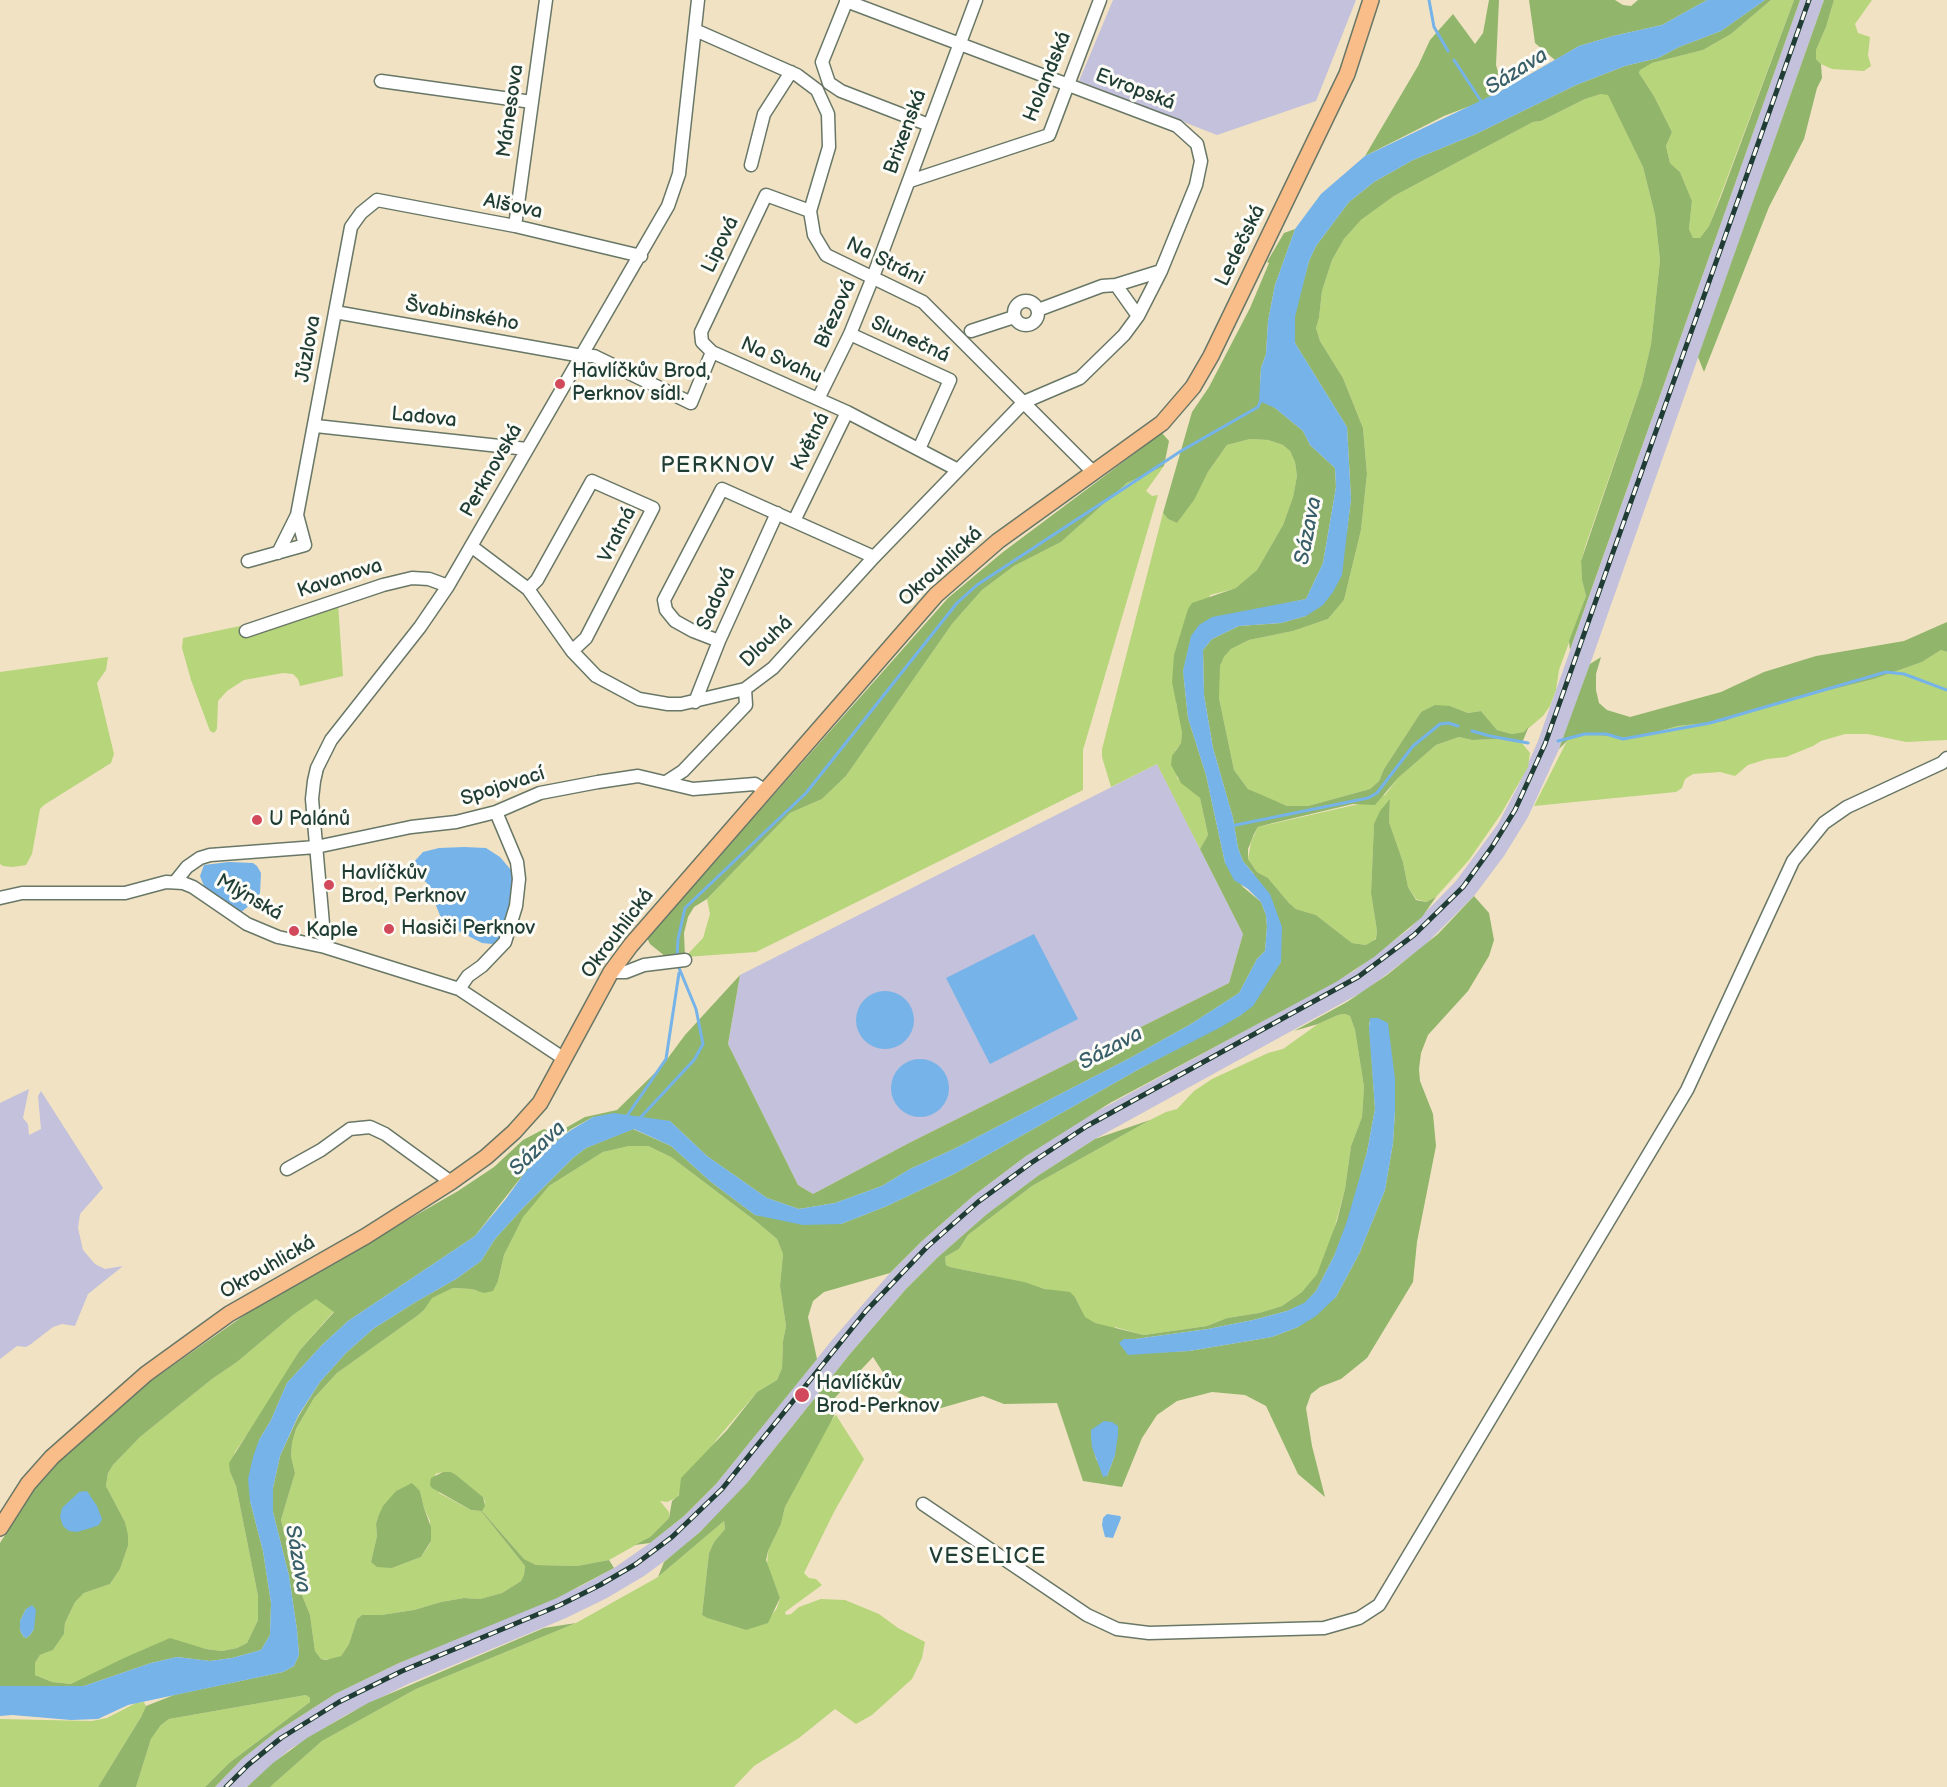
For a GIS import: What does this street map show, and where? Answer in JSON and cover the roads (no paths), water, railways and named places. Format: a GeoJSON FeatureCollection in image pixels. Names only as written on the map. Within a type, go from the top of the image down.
{"type":"FeatureCollection","features":[{"type":"Feature","properties":{"kind":"main road","name":"Ledečská"},"geometry":{"type":"LineString","coordinates":[[1094,473],[1162,423],[1193,387],[1211,356],[1347,74],[1371,0]]}},
{"type":"Feature","properties":{"kind":"main road","name":"Okrouhlická"},"geometry":{"type":"LineString","coordinates":[[0,1528],[28,1484],[51,1457],[146,1374],[228,1314],[366,1236],[451,1182],[486,1157],[513,1132],[540,1103],[610,972],[631,945],[936,596],[998,541],[1094,473]]}},
{"type":"Feature","properties":{"kind":"street","name":"Mánesova"},"geometry":{"type":"LineString","coordinates":[[515,226],[546,0]]}},
{"type":"Feature","properties":{"kind":"street","name":"Perknovská"},"geometry":{"type":"LineString","coordinates":[[325,948],[313,789],[317,768],[331,740],[420,627],[448,586],[668,206],[679,174],[698,0]]}},
{"type":"Feature","properties":{"kind":"street","name":"Brixenská"},"geometry":{"type":"LineString","coordinates":[[873,277],[976,0]]}},
{"type":"Feature","properties":{"kind":"street","name":"Holandská"},"geometry":{"type":"LineString","coordinates":[[910,181],[1049,135],[1100,0]]}},
{"type":"Feature","properties":{"kind":"street"},"geometry":{"type":"LineString","coordinates":[[846,1],[822,62],[828,83],[841,91],[929,125]]}},
{"type":"Feature","properties":{"kind":"street","name":"Evropská"},"geometry":{"type":"LineString","coordinates":[[846,1],[1177,126],[1197,144],[1201,161],[1196,185],[1161,271],[1138,316],[1124,335],[1080,378],[1024,402]]}},
{"type":"Feature","properties":{"kind":"street"},"geometry":{"type":"LineString","coordinates":[[695,30],[791,72],[817,90],[828,114],[829,147],[810,212]]}},
{"type":"Feature","properties":{"kind":"street"},"geometry":{"type":"LineString","coordinates":[[751,165],[764,114],[791,72]]}},
{"type":"Feature","properties":{"kind":"street"},"geometry":{"type":"LineString","coordinates":[[381,81],[532,102]]}},
{"type":"Feature","properties":{"kind":"street","name":"Lipová"},"geometry":{"type":"LineString","coordinates":[[712,352],[702,342],[701,332],[766,195],[810,212]]}},
{"type":"Feature","properties":{"kind":"street","name":"Alšova"},"geometry":{"type":"LineString","coordinates":[[377,200],[515,226],[641,256]]}},
{"type":"Feature","properties":{"kind":"street","name":"Jůzlova"},"geometry":{"type":"LineString","coordinates":[[278,553],[297,515],[316,426],[351,227],[361,213],[377,200]]}},
{"type":"Feature","properties":{"kind":"street","name":"Na Stráni"},"geometry":{"type":"LineString","coordinates":[[810,212],[814,234],[826,255],[923,302],[1094,473]]}},
{"type":"Feature","properties":{"kind":"street"},"geometry":{"type":"LineString","coordinates":[[971,331],[1014,317],[1022,325],[1031,324],[1037,318],[1038,310],[1102,286],[1116,285],[1161,271]]}},
{"type":"Feature","properties":{"kind":"street","name":"Březová"},"geometry":{"type":"LineString","coordinates":[[818,399],[850,334],[873,277]]}},
{"type":"Feature","properties":{"kind":"street"},"geometry":{"type":"LineString","coordinates":[[1116,285],[1138,316]]}},
{"type":"Feature","properties":{"kind":"street","name":"Švabinského"},"geometry":{"type":"LineString","coordinates":[[335,312],[582,356]]}},
{"type":"Feature","properties":{"kind":"street","name":"Slunečná"},"geometry":{"type":"LineString","coordinates":[[850,334],[950,380],[919,449]]}},
{"type":"Feature","properties":{"kind":"street","name":"Na Svahu"},"geometry":{"type":"LineString","coordinates":[[582,356],[594,356],[691,403],[712,352],[847,412],[958,470]]}},
{"type":"Feature","properties":{"kind":"street","name":"Dlouhá"},"geometry":{"type":"LineString","coordinates":[[471,546],[528,589],[572,651],[596,676],[639,699],[681,704],[745,689],[773,668],[873,557],[1024,402]]}},
{"type":"Feature","properties":{"kind":"street","name":"Květná"},"geometry":{"type":"LineString","coordinates":[[794,521],[847,412]]}},
{"type":"Feature","properties":{"kind":"street","name":"Ladova"},"geometry":{"type":"LineString","coordinates":[[316,426],[528,449]]}},
{"type":"Feature","properties":{"kind":"street","name":"Vratná"},"geometry":{"type":"LineString","coordinates":[[528,589],[537,580],[592,481],[653,508],[586,638],[572,651]]}},
{"type":"Feature","properties":{"kind":"street"},"geometry":{"type":"LineString","coordinates":[[719,641],[675,621],[666,610],[664,600],[722,489],[873,557]]}},
{"type":"Feature","properties":{"kind":"street","name":"Sadová"},"geometry":{"type":"LineString","coordinates":[[695,702],[719,641],[777,513]]}},
{"type":"Feature","properties":{"kind":"street","name":"Jůzlova"},"geometry":{"type":"LineString","coordinates":[[248,561],[305,545],[297,515]]}},
{"type":"Feature","properties":{"kind":"street","name":"Kavanova"},"geometry":{"type":"LineString","coordinates":[[246,631],[383,585],[412,578],[429,579],[448,586]]}},
{"type":"Feature","properties":{"kind":"street"},"geometry":{"type":"LineString","coordinates":[[666,782],[683,771],[746,705],[745,689]]}},
{"type":"Feature","properties":{"kind":"street"},"geometry":{"type":"LineString","coordinates":[[923,1504],[1087,1615],[1117,1629],[1149,1633],[1324,1628],[1359,1618],[1379,1605],[1687,1090],[1793,861],[1824,823],[1847,807],[1942,763],[1947,758]]}},
{"type":"Feature","properties":{"kind":"street","name":"Spojovací"},"geometry":{"type":"LineString","coordinates":[[176,882],[187,867],[200,858],[210,855],[316,847],[411,827],[456,822],[496,812],[540,793],[598,782],[638,776],[693,789],[755,784],[766,791]]}},
{"type":"Feature","properties":{"kind":"street"},"geometry":{"type":"LineString","coordinates":[[459,989],[468,976],[482,966],[505,942],[516,906],[519,879],[517,862],[496,812]]}},
{"type":"Feature","properties":{"kind":"street"},"geometry":{"type":"LineString","coordinates":[[0,898],[22,893],[125,893],[176,882]]}},
{"type":"Feature","properties":{"kind":"street","name":"Mlýnská"},"geometry":{"type":"LineString","coordinates":[[176,882],[193,887],[248,924],[278,937],[325,948],[459,989],[563,1058]]}},
{"type":"Feature","properties":{"kind":"street"},"geometry":{"type":"LineString","coordinates":[[610,972],[626,972],[644,965],[685,960]]}},
{"type":"Feature","properties":{"kind":"street"},"geometry":{"type":"LineString","coordinates":[[287,1169],[321,1150],[350,1129],[370,1127],[385,1134],[451,1182]]}},
{"type":"Feature","properties":{"kind":"water"},"geometry":{"type":"Polygon","coordinates":[[[1707,0],[1765,0],[1721,31],[1679,47],[1658,58],[1625,66],[1576,85],[1476,134],[1413,160],[1374,182],[1349,202],[1316,246],[1309,261],[1295,317],[1295,343],[1347,427],[1351,499],[1342,575],[1323,605],[1306,616],[1281,623],[1239,626],[1212,639],[1203,650],[1204,695],[1213,748],[1233,818],[1238,848],[1243,861],[1270,894],[1282,927],[1281,962],[1253,1006],[1221,1027],[1141,1068],[954,1174],[887,1206],[841,1224],[803,1225],[755,1215],[711,1182],[671,1146],[634,1129],[586,1148],[523,1208],[495,1239],[481,1261],[456,1279],[373,1329],[346,1353],[320,1382],[298,1416],[280,1456],[273,1488],[273,1512],[289,1576],[297,1630],[299,1655],[294,1666],[283,1672],[128,1705],[98,1719],[71,1720],[0,1716],[0,1686],[84,1686],[151,1663],[177,1657],[210,1661],[261,1650],[270,1635],[271,1603],[263,1551],[250,1501],[248,1479],[259,1440],[271,1420],[287,1383],[348,1321],[475,1236],[537,1156],[571,1130],[593,1117],[614,1113],[670,1121],[707,1156],[767,1198],[799,1209],[835,1203],[882,1186],[910,1169],[956,1148],[1130,1058],[1191,1024],[1239,993],[1257,959],[1265,951],[1266,915],[1261,902],[1248,889],[1234,880],[1225,863],[1206,775],[1188,718],[1183,671],[1191,636],[1199,625],[1212,617],[1306,599],[1323,563],[1336,487],[1335,468],[1310,445],[1303,431],[1275,408],[1259,401],[1261,368],[1266,354],[1268,321],[1275,285],[1295,229],[1321,194],[1365,156],[1499,92],[1579,46],[1662,25],[1707,0]]]}},
{"type":"Feature","properties":{"kind":"water"},"geometry":{"type":"Polygon","coordinates":[[[439,848],[486,848],[500,857],[511,870],[513,889],[504,932],[498,942],[492,944],[482,943],[443,923],[427,883],[416,875],[412,867],[423,852],[439,848]]]}},
{"type":"Feature","properties":{"kind":"water"},"geometry":{"type":"Polygon","coordinates":[[[229,862],[253,863],[261,873],[260,893],[255,901],[240,913],[204,886],[200,876],[204,865],[229,862]]]}},
{"type":"Feature","properties":{"kind":"water"},"geometry":{"type":"Polygon","coordinates":[[[1034,934],[1078,1019],[990,1064],[946,978],[1034,934]]]}},
{"type":"Feature","properties":{"kind":"water"},"geometry":{"type":"Polygon","coordinates":[[[879,991],[891,991],[906,999],[914,1014],[914,1026],[906,1041],[891,1049],[879,1049],[864,1041],[856,1026],[856,1014],[864,999],[879,991]]]}},
{"type":"Feature","properties":{"kind":"water"},"geometry":{"type":"Polygon","coordinates":[[[1370,1018],[1378,1018],[1388,1023],[1395,1079],[1393,1143],[1385,1190],[1360,1252],[1336,1297],[1316,1316],[1298,1327],[1272,1337],[1189,1351],[1128,1355],[1119,1343],[1124,1339],[1208,1329],[1253,1320],[1287,1311],[1304,1303],[1316,1291],[1334,1256],[1347,1221],[1367,1152],[1375,1109],[1370,1018]]]}},
{"type":"Feature","properties":{"kind":"water"},"geometry":{"type":"Polygon","coordinates":[[[914,1059],[926,1059],[941,1067],[949,1082],[949,1094],[941,1109],[926,1117],[914,1117],[899,1109],[891,1094],[891,1082],[899,1067],[914,1059]]]}},
{"type":"Feature","properties":{"kind":"water"},"geometry":{"type":"Polygon","coordinates":[[[1104,1421],[1118,1426],[1118,1435],[1115,1455],[1107,1476],[1103,1477],[1092,1447],[1091,1430],[1104,1421]]]}},
{"type":"Feature","properties":{"kind":"water"},"geometry":{"type":"Polygon","coordinates":[[[87,1491],[102,1519],[99,1525],[91,1528],[77,1532],[69,1531],[63,1526],[60,1517],[62,1508],[79,1492],[87,1491]]]}},
{"type":"Feature","properties":{"kind":"water"},"geometry":{"type":"Polygon","coordinates":[[[1107,1514],[1121,1518],[1113,1538],[1105,1537],[1102,1525],[1103,1518],[1107,1514]]]}},
{"type":"Feature","properties":{"kind":"water"},"geometry":{"type":"Polygon","coordinates":[[[32,1605],[36,1610],[34,1629],[26,1638],[20,1630],[20,1621],[26,1609],[32,1605]]]}},
{"type":"Feature","properties":{"kind":"waterway"},"geometry":{"type":"LineString","coordinates":[[1429,0],[1434,27],[1448,51]]}},
{"type":"Feature","properties":{"kind":"waterway"},"geometry":{"type":"LineString","coordinates":[[1454,60],[1483,104]]}},
{"type":"Feature","properties":{"kind":"waterway"},"geometry":{"type":"LineString","coordinates":[[677,957],[678,939],[685,908],[806,793],[957,603],[977,585],[1181,451],[1258,407],[1261,400]]}},
{"type":"Feature","properties":{"kind":"waterway"},"geometry":{"type":"LineString","coordinates":[[1558,741],[1585,734],[1606,734],[1623,739],[1710,723],[1886,672],[1904,674],[1947,690]]}},
{"type":"Feature","properties":{"kind":"waterway"},"geometry":{"type":"LineString","coordinates":[[1231,826],[1368,798],[1377,793],[1413,746],[1440,724],[1448,723],[1458,726]]}},
{"type":"Feature","properties":{"kind":"waterway"},"geometry":{"type":"LineString","coordinates":[[1472,731],[1528,743]]}},
{"type":"Feature","properties":{"kind":"waterway"},"geometry":{"type":"LineString","coordinates":[[640,1118],[694,1060],[703,1044],[696,1009],[677,963]]}},
{"type":"Feature","properties":{"kind":"waterway"},"geometry":{"type":"LineString","coordinates":[[627,1116],[666,1059],[679,973]]}},
{"type":"Feature","properties":{"kind":"railway"},"geometry":{"type":"LineString","coordinates":[[226,1787],[281,1738],[339,1702],[402,1671],[560,1605],[636,1564],[672,1537],[722,1489],[866,1311],[927,1247],[978,1202],[1087,1126],[1358,977],[1414,935],[1463,887],[1515,810],[1545,744],[1809,0]]}},
{"type":"Feature","properties":{"kind":"place","name":"Havlíčkův Brod, Perknov sídl."},"geometry":{"type":"Point","coordinates":[560,384]}},
{"type":"Feature","properties":{"kind":"place","name":"U Palánů"},"geometry":{"type":"Point","coordinates":[257,820]}},
{"type":"Feature","properties":{"kind":"place","name":"Havlíčkův Brod, Perknov"},"geometry":{"type":"Point","coordinates":[329,885]}},
{"type":"Feature","properties":{"kind":"place","name":"Hasiči Perknov"},"geometry":{"type":"Point","coordinates":[389,929]}},
{"type":"Feature","properties":{"kind":"place","name":"Kaple"},"geometry":{"type":"Point","coordinates":[294,931]}},
{"type":"Feature","properties":{"kind":"place","name":"Havlíčkův Brod-Perknov"},"geometry":{"type":"Point","coordinates":[802,1395]}},
{"type":"Feature","properties":{"kind":"district","name":"PERKNOV"},"geometry":{"type":"Point","coordinates":[718,466]}},
{"type":"Feature","properties":{"kind":"district","name":"VESELICE"},"geometry":{"type":"Point","coordinates":[988,1557]}},
{"type":"Feature","properties":{"kind":"water label","name":"Sázava"},"geometry":{"type":"Point","coordinates":[1517,72]}},
{"type":"Feature","properties":{"kind":"water label","name":"Sázava"},"geometry":{"type":"Point","coordinates":[1309,531]}},
{"type":"Feature","properties":{"kind":"water label","name":"Sázava"},"geometry":{"type":"Point","coordinates":[1111,1049]}},
{"type":"Feature","properties":{"kind":"water label","name":"Sázava"},"geometry":{"type":"Point","coordinates":[538,1149]}},
{"type":"Feature","properties":{"kind":"water label","name":"Sázava"},"geometry":{"type":"Point","coordinates":[297,1559]}}]}
